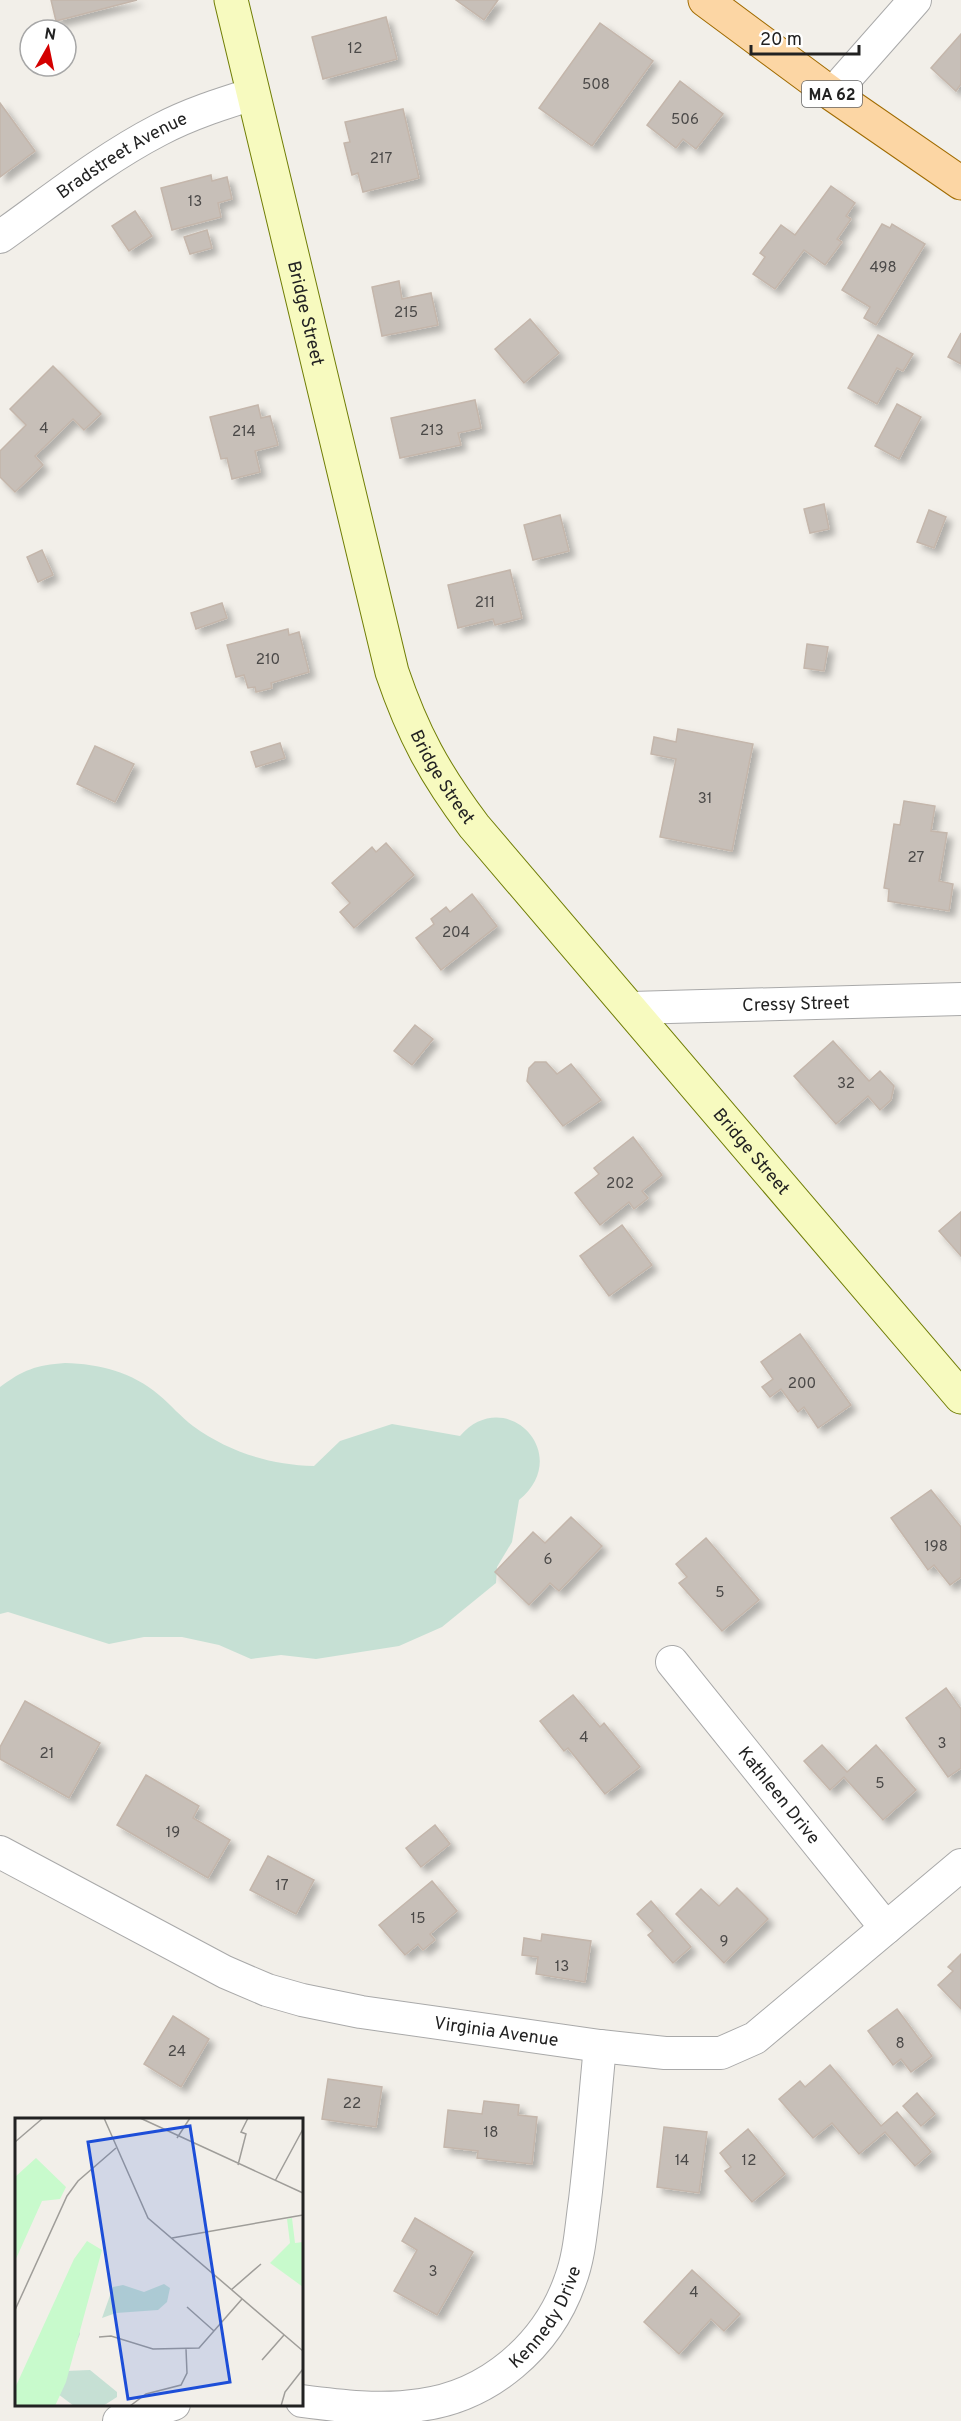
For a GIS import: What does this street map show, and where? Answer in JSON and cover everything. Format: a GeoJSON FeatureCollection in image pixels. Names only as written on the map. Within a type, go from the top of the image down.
{"type":"FeatureCollection","features":[{"type":"Feature","properties":{"kind":"main road","name":"Bridge Street"},"geometry":{"type":"LineString","coordinates":[[231,0],[392,672],[406,712],[425,753],[447,790],[468,817],[961,1396]]}},
{"type":"Feature","properties":{"kind":"main road","name":"MA 62"},"geometry":{"type":"LineString","coordinates":[[705,0],[832,94],[961,183]]}},
{"type":"Feature","properties":{"kind":"street"},"geometry":{"type":"LineString","coordinates":[[832,94],[915,0]]}},
{"type":"Feature","properties":{"kind":"street","name":"Bradstreet Avenue"},"geometry":{"type":"LineString","coordinates":[[0,237],[122,151],[160,129],[200,110],[253,94]]}},
{"type":"Feature","properties":{"kind":"street","name":"Cressy Street"},"geometry":{"type":"LineString","coordinates":[[631,1008],[961,999]]}},
{"type":"Feature","properties":{"kind":"street","name":"Kathleen Drive"},"geometry":{"type":"LineString","coordinates":[[672,1662],[886,1928]]}},
{"type":"Feature","properties":{"kind":"street","name":"Virginia Avenue"},"geometry":{"type":"LineString","coordinates":[[0,1852],[225,1972],[267,1990],[361,2012],[665,2053],[721,2053],[755,2038],[961,1865]]}},
{"type":"Feature","properties":{"kind":"street","name":"Kennedy Drive"},"geometry":{"type":"LineString","coordinates":[[303,2402],[391,2407],[437,2402],[467,2392],[494,2377],[519,2358],[541,2336],[564,2295],[578,2251],[590,2157],[600,2046]]}},
{"type":"Feature","properties":{"kind":"street"},"geometry":{"type":"LineString","coordinates":[[119,2421],[168,2406]]}},
{"type":"Feature","properties":{"kind":"green space"},"geometry":{"type":"Polygon","coordinates":[[[65,1363],[91,1365],[138,1380],[207,1435],[236,1450],[266,1460],[314,1466],[340,1441],[392,1424],[460,1436],[478,1422],[496,1418],[513,1421],[527,1431],[537,1446],[540,1463],[534,1482],[519,1500],[512,1542],[497,1567],[496,1583],[442,1627],[399,1646],[316,1659],[281,1655],[251,1659],[219,1645],[182,1637],[144,1637],[109,1644],[8,1612],[0,1614],[0,1387],[30,1369],[65,1363]]]}},
{"type":"Feature","properties":{"kind":"building"},"geometry":{"type":"Polygon","coordinates":[[[51,0],[137,0],[68,18],[55,18],[51,0]]]}},
{"type":"Feature","properties":{"kind":"building"},"geometry":{"type":"Polygon","coordinates":[[[456,0],[498,0],[484,20],[456,0]]]}},
{"type":"Feature","properties":{"kind":"building"},"geometry":{"type":"Polygon","coordinates":[[[386,17],[397,59],[323,79],[312,37],[386,17]]]}},
{"type":"Feature","properties":{"kind":"building"},"geometry":{"type":"Polygon","coordinates":[[[600,23],[653,61],[592,146],[539,108],[600,23]]]}},
{"type":"Feature","properties":{"kind":"building"},"geometry":{"type":"Polygon","coordinates":[[[961,34],[961,84],[956,91],[931,68],[961,34]]]}},
{"type":"Feature","properties":{"kind":"building"},"geometry":{"type":"Polygon","coordinates":[[[680,81],[723,114],[696,149],[683,139],[676,148],[647,125],[680,81]]]}},
{"type":"Feature","properties":{"kind":"building"},"geometry":{"type":"Polygon","coordinates":[[[0,103],[35,151],[0,177],[0,103]]]}},
{"type":"Feature","properties":{"kind":"building"},"geometry":{"type":"Polygon","coordinates":[[[403,109],[419,178],[363,192],[358,173],[352,175],[344,143],[350,142],[345,122],[403,109]]]}},
{"type":"Feature","properties":{"kind":"building"},"geometry":{"type":"Polygon","coordinates":[[[211,175],[212,181],[227,177],[232,199],[218,203],[221,217],[172,230],[161,188],[211,175]]]}},
{"type":"Feature","properties":{"kind":"building"},"geometry":{"type":"Polygon","coordinates":[[[831,186],[855,203],[846,216],[851,219],[837,239],[842,242],[825,265],[804,250],[775,289],[753,274],[765,257],[760,253],[781,225],[795,235],[831,186]]]}},
{"type":"Feature","properties":{"kind":"building"},"geometry":{"type":"Polygon","coordinates":[[[135,211],[152,236],[129,251],[112,226],[135,211]]]}},
{"type":"Feature","properties":{"kind":"building"},"geometry":{"type":"Polygon","coordinates":[[[882,224],[890,228],[892,224],[925,244],[876,325],[864,318],[870,307],[842,290],[882,224]]]}},
{"type":"Feature","properties":{"kind":"building"},"geometry":{"type":"Polygon","coordinates":[[[207,230],[212,248],[190,254],[184,237],[207,230]]]}},
{"type":"Feature","properties":{"kind":"building"},"geometry":{"type":"Polygon","coordinates":[[[399,281],[402,299],[431,293],[438,325],[382,336],[372,287],[399,281]]]}},
{"type":"Feature","properties":{"kind":"building"},"geometry":{"type":"Polygon","coordinates":[[[530,319],[559,353],[524,383],[495,349],[530,319]]]}},
{"type":"Feature","properties":{"kind":"building"},"geometry":{"type":"Polygon","coordinates":[[[961,333],[961,364],[948,357],[961,333]]]}},
{"type":"Feature","properties":{"kind":"building"},"geometry":{"type":"Polygon","coordinates":[[[878,335],[913,354],[903,371],[897,368],[877,404],[848,388],[878,335]]]}},
{"type":"Feature","properties":{"kind":"building"},"geometry":{"type":"Polygon","coordinates":[[[53,366],[101,414],[84,430],[73,419],[35,456],[43,465],[15,492],[0,477],[0,451],[26,425],[10,409],[53,366]]]}},
{"type":"Feature","properties":{"kind":"building"},"geometry":{"type":"Polygon","coordinates":[[[475,400],[481,428],[458,433],[461,445],[400,458],[391,418],[475,400]]]}},
{"type":"Feature","properties":{"kind":"building"},"geometry":{"type":"Polygon","coordinates":[[[897,404],[921,417],[899,459],[875,446],[897,404]]]}},
{"type":"Feature","properties":{"kind":"building"},"geometry":{"type":"Polygon","coordinates":[[[258,405],[261,418],[270,416],[278,445],[255,451],[260,472],[232,479],[227,458],[221,459],[210,417],[258,405]]]}},
{"type":"Feature","properties":{"kind":"building"},"geometry":{"type":"Polygon","coordinates":[[[824,504],[829,529],[810,533],[804,509],[824,504]]]}},
{"type":"Feature","properties":{"kind":"building"},"geometry":{"type":"Polygon","coordinates":[[[929,510],[946,517],[934,548],[917,542],[929,510]]]}},
{"type":"Feature","properties":{"kind":"building"},"geometry":{"type":"Polygon","coordinates":[[[560,515],[569,551],[533,560],[524,525],[560,515]]]}},
{"type":"Feature","properties":{"kind":"building"},"geometry":{"type":"Polygon","coordinates":[[[42,550],[53,575],[38,582],[27,557],[42,550]]]}},
{"type":"Feature","properties":{"kind":"building"},"geometry":{"type":"Polygon","coordinates":[[[510,570],[522,618],[495,625],[493,619],[458,628],[448,585],[510,570]]]}},
{"type":"Feature","properties":{"kind":"building"},"geometry":{"type":"Polygon","coordinates":[[[222,603],[227,618],[196,629],[191,613],[222,603]]]}},
{"type":"Feature","properties":{"kind":"building"},"geometry":{"type":"Polygon","coordinates":[[[288,629],[289,635],[299,632],[309,672],[271,683],[272,688],[256,692],[255,687],[248,688],[244,675],[236,677],[227,645],[288,629]]]}},
{"type":"Feature","properties":{"kind":"building"},"geometry":{"type":"Polygon","coordinates":[[[807,644],[828,647],[824,671],[804,668],[807,644]]]}},
{"type":"Feature","properties":{"kind":"building"},"geometry":{"type":"Polygon","coordinates":[[[678,729],[753,744],[732,851],[660,837],[676,759],[651,754],[654,737],[676,742],[678,729]]]}},
{"type":"Feature","properties":{"kind":"building"},"geometry":{"type":"Polygon","coordinates":[[[280,743],[285,758],[256,767],[251,752],[280,743]]]}},
{"type":"Feature","properties":{"kind":"building"},"geometry":{"type":"Polygon","coordinates":[[[95,746],[134,764],[115,802],[77,784],[95,746]]]}},
{"type":"Feature","properties":{"kind":"building"},"geometry":{"type":"Polygon","coordinates":[[[904,801],[935,806],[931,831],[947,833],[939,881],[953,884],[949,911],[888,901],[889,889],[884,888],[894,824],[900,825],[904,801]]]}},
{"type":"Feature","properties":{"kind":"building"},"geometry":{"type":"Polygon","coordinates":[[[386,843],[414,875],[354,928],[340,912],[350,903],[332,883],[372,847],[376,852],[386,843]]]}},
{"type":"Feature","properties":{"kind":"building"},"geometry":{"type":"Polygon","coordinates":[[[472,894],[497,926],[441,970],[416,938],[434,924],[431,919],[446,907],[450,912],[472,894]]]}},
{"type":"Feature","properties":{"kind":"building"},"geometry":{"type":"Polygon","coordinates":[[[415,1025],[433,1039],[412,1065],[394,1051],[415,1025]]]}},
{"type":"Feature","properties":{"kind":"building"},"geometry":{"type":"Polygon","coordinates":[[[833,1041],[869,1081],[880,1071],[894,1086],[891,1100],[880,1110],[868,1096],[836,1124],[794,1076],[833,1041]]]}},
{"type":"Feature","properties":{"kind":"building"},"geometry":{"type":"Polygon","coordinates":[[[535,1062],[546,1062],[557,1074],[571,1064],[601,1100],[563,1126],[527,1081],[529,1068],[535,1062]]]}},
{"type":"Feature","properties":{"kind":"building"},"geometry":{"type":"Polygon","coordinates":[[[633,1137],[662,1175],[642,1191],[648,1198],[634,1209],[629,1202],[600,1225],[575,1193],[599,1174],[594,1168],[633,1137]]]}},
{"type":"Feature","properties":{"kind":"building"},"geometry":{"type":"Polygon","coordinates":[[[961,1212],[961,1256],[939,1231],[961,1212]]]}},
{"type":"Feature","properties":{"kind":"building"},"geometry":{"type":"Polygon","coordinates":[[[622,1225],[652,1265],[609,1296],[580,1256],[622,1225]]]}},
{"type":"Feature","properties":{"kind":"building"},"geometry":{"type":"Polygon","coordinates":[[[800,1334],[851,1405],[818,1428],[804,1407],[798,1412],[781,1389],[770,1397],[762,1387],[773,1379],[761,1362],[800,1334]]]}},
{"type":"Feature","properties":{"kind":"building"},"geometry":{"type":"Polygon","coordinates":[[[931,1490],[961,1527],[961,1577],[950,1585],[934,1565],[928,1570],[891,1518],[931,1490]]]}},
{"type":"Feature","properties":{"kind":"building"},"geometry":{"type":"Polygon","coordinates":[[[571,1517],[602,1546],[559,1591],[550,1583],[529,1605],[495,1572],[533,1532],[545,1543],[571,1517]]]}},
{"type":"Feature","properties":{"kind":"building"},"geometry":{"type":"Polygon","coordinates":[[[706,1538],[759,1600],[722,1631],[679,1583],[687,1577],[676,1564],[706,1538]]]}},
{"type":"Feature","properties":{"kind":"building"},"geometry":{"type":"Polygon","coordinates":[[[946,1688],[961,1709],[961,1768],[948,1777],[906,1718],[946,1688]]]}},
{"type":"Feature","properties":{"kind":"building"},"geometry":{"type":"Polygon","coordinates":[[[573,1695],[600,1727],[604,1723],[640,1767],[605,1794],[568,1748],[564,1751],[540,1721],[573,1695]]]}},
{"type":"Feature","properties":{"kind":"building"},"geometry":{"type":"Polygon","coordinates":[[[25,1701],[100,1743],[69,1798],[0,1759],[0,1747],[25,1701]]]}},
{"type":"Feature","properties":{"kind":"building"},"geometry":{"type":"Polygon","coordinates":[[[822,1745],[847,1772],[876,1745],[916,1790],[883,1820],[844,1777],[830,1790],[804,1761],[822,1745]]]}},
{"type":"Feature","properties":{"kind":"building"},"geometry":{"type":"Polygon","coordinates":[[[146,1775],[199,1806],[193,1818],[230,1840],[208,1878],[117,1825],[146,1775]]]}},
{"type":"Feature","properties":{"kind":"building"},"geometry":{"type":"Polygon","coordinates":[[[435,1825],[450,1844],[421,1867],[406,1848],[435,1825]]]}},
{"type":"Feature","properties":{"kind":"building"},"geometry":{"type":"Polygon","coordinates":[[[268,1856],[314,1880],[296,1914],[250,1890],[268,1856]]]}},
{"type":"Feature","properties":{"kind":"building"},"geometry":{"type":"Polygon","coordinates":[[[432,1881],[457,1911],[430,1934],[435,1940],[423,1950],[418,1944],[405,1955],[379,1925],[432,1881]]]}},
{"type":"Feature","properties":{"kind":"building"},"geometry":{"type":"Polygon","coordinates":[[[737,1888],[768,1919],[724,1963],[676,1914],[701,1889],[719,1906],[737,1888]]]}},
{"type":"Feature","properties":{"kind":"building"},"geometry":{"type":"Polygon","coordinates":[[[651,1901],[691,1947],[673,1963],[648,1935],[653,1931],[637,1914],[651,1901]]]}},
{"type":"Feature","properties":{"kind":"building"},"geometry":{"type":"Polygon","coordinates":[[[542,1934],[591,1941],[585,1982],[536,1974],[538,1957],[522,1955],[524,1938],[541,1941],[542,1934]]]}},
{"type":"Feature","properties":{"kind":"building"},"geometry":{"type":"Polygon","coordinates":[[[961,1954],[961,2009],[938,1985],[953,1971],[948,1967],[961,1954]]]}},
{"type":"Feature","properties":{"kind":"building"},"geometry":{"type":"Polygon","coordinates":[[[897,2009],[932,2056],[911,2072],[901,2059],[893,2065],[868,2031],[897,2009]]]}},
{"type":"Feature","properties":{"kind":"building"},"geometry":{"type":"Polygon","coordinates":[[[173,2016],[209,2039],[181,2087],[144,2064],[173,2016]]]}},
{"type":"Feature","properties":{"kind":"building"},"geometry":{"type":"Polygon","coordinates":[[[830,2065],[881,2126],[897,2112],[931,2152],[915,2166],[885,2132],[859,2154],[832,2123],[813,2138],[779,2099],[800,2081],[805,2087],[830,2065]]]}},
{"type":"Feature","properties":{"kind":"building"},"geometry":{"type":"Polygon","coordinates":[[[328,2079],[382,2087],[376,2127],[322,2119],[328,2079]]]}},
{"type":"Feature","properties":{"kind":"building"},"geometry":{"type":"Polygon","coordinates":[[[917,2093],[935,2114],[921,2126],[903,2106],[917,2093]]]}},
{"type":"Feature","properties":{"kind":"building"},"geometry":{"type":"Polygon","coordinates":[[[484,2101],[519,2105],[518,2115],[537,2117],[532,2164],[477,2158],[478,2151],[444,2147],[448,2110],[482,2114],[484,2101]]]}},
{"type":"Feature","properties":{"kind":"building"},"geometry":{"type":"Polygon","coordinates":[[[664,2127],[707,2132],[699,2193],[657,2187],[664,2127]]]}},
{"type":"Feature","properties":{"kind":"building"},"geometry":{"type":"Polygon","coordinates":[[[748,2129],[785,2174],[752,2202],[725,2171],[731,2167],[720,2153],[748,2129]]]}},
{"type":"Feature","properties":{"kind":"building"},"geometry":{"type":"Polygon","coordinates":[[[415,2218],[473,2252],[437,2315],[394,2291],[417,2250],[402,2241],[415,2218]]]}},
{"type":"Feature","properties":{"kind":"building"},"geometry":{"type":"Polygon","coordinates":[[[692,2270],[740,2314],[724,2331],[711,2319],[679,2354],[644,2322],[692,2270]]]}}]}
